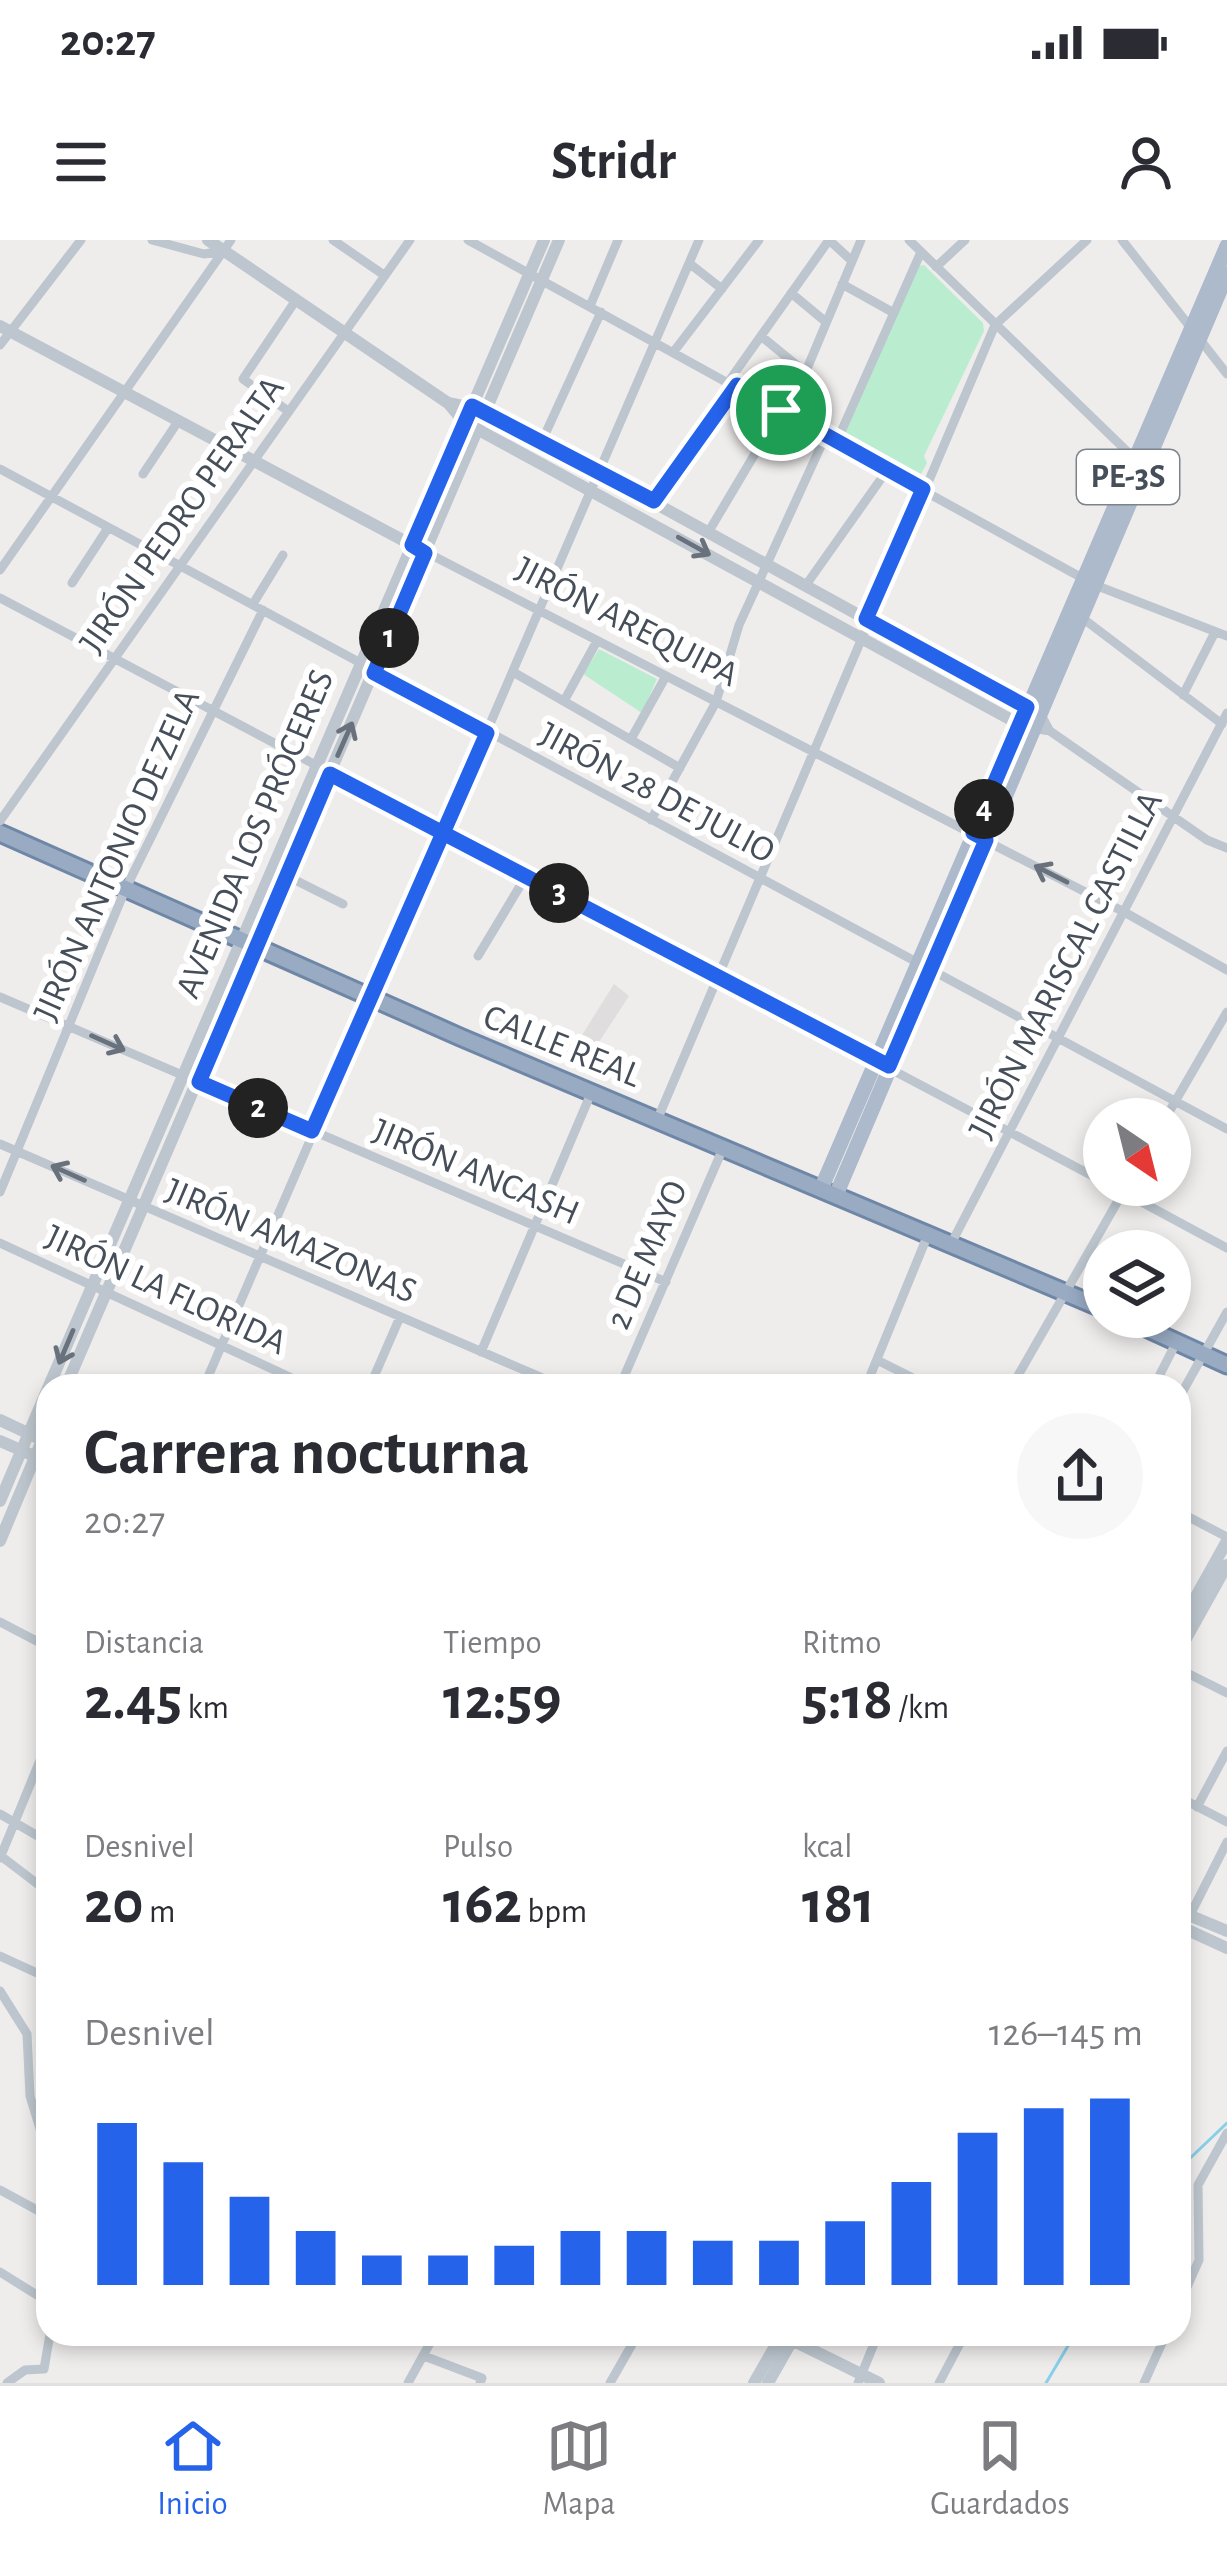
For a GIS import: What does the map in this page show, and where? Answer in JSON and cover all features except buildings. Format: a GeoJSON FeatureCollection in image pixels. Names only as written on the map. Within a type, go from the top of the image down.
{"type":"FeatureCollection","features":[{"type":"Feature","properties":{"kind":"highway","name":"CALLE REAL"},"geometry":{"type":"LineString","coordinates":[[0,833],[372,998],[1083,1299]]}},
{"type":"Feature","properties":{"kind":"highway"},"geometry":{"type":"LineString","coordinates":[[1166,1338],[1227,1365]]}},
{"type":"Feature","properties":{"kind":"main road","name":"PE-3S"},"geometry":{"type":"LineString","coordinates":[[1033,721],[1227,246]]}},
{"type":"Feature","properties":{"kind":"main road","name":"PE-3S"},"geometry":{"type":"LineString","coordinates":[[1195,333],[1227,274]]}},
{"type":"Feature","properties":{"kind":"main road","name":"PE-3S"},"geometry":{"type":"LineString","coordinates":[[828,1192],[980,837],[1081,617],[1090,582]]}},
{"type":"Feature","properties":{"kind":"street"},"geometry":{"type":"LineString","coordinates":[[0,346],[5,329],[81,240]]}},
{"type":"Feature","properties":{"kind":"street"},"geometry":{"type":"LineString","coordinates":[[152,240],[203,254],[227,245]]}},
{"type":"Feature","properties":{"kind":"street"},"geometry":{"type":"LineString","coordinates":[[208,240],[227,245],[296,301],[448,403],[464,422],[859,637],[1033,721]]}},
{"type":"Feature","properties":{"kind":"street"},"geometry":{"type":"LineString","coordinates":[[333,240],[384,275]]}},
{"type":"Feature","properties":{"kind":"street","name":"JIRÓN PEDRO PERALTA"},"geometry":{"type":"LineString","coordinates":[[0,821],[410,240]]}},
{"type":"Feature","properties":{"kind":"street"},"geometry":{"type":"LineString","coordinates":[[468,240],[1090,582],[1223,632],[1183,694]]}},
{"type":"Feature","properties":{"kind":"street","name":"AVENIDA LOS PRÓCERES"},"geometry":{"type":"LineString","coordinates":[[249,943],[285,875],[487,411],[536,278],[544,240]]}},
{"type":"Feature","properties":{"kind":"street","name":"AVENIDA LOS PRÓCERES"},"geometry":{"type":"LineString","coordinates":[[71,1374],[359,665],[464,422],[559,240]]}},
{"type":"Feature","properties":{"kind":"street"},"geometry":{"type":"LineString","coordinates":[[542,441],[619,240]]}},
{"type":"Feature","properties":{"kind":"street"},"geometry":{"type":"LineString","coordinates":[[209,1374],[699,240]]}},
{"type":"Feature","properties":{"kind":"street"},"geometry":{"type":"LineString","coordinates":[[675,350],[759,240]]}},
{"type":"Feature","properties":{"kind":"street"},"geometry":{"type":"LineString","coordinates":[[654,501],[829,240],[852,261]]}},
{"type":"Feature","properties":{"kind":"street"},"geometry":{"type":"LineString","coordinates":[[709,531],[806,372],[861,240]]}},
{"type":"Feature","properties":{"kind":"street"},"geometry":{"type":"LineString","coordinates":[[909,240],[1141,464]]}},
{"type":"Feature","properties":{"kind":"street"},"geometry":{"type":"LineString","coordinates":[[936,267],[965,240]]}},
{"type":"Feature","properties":{"kind":"street"},"geometry":{"type":"LineString","coordinates":[[658,1118],[866,619],[995,325],[1087,240]]}},
{"type":"Feature","properties":{"kind":"street"},"geometry":{"type":"LineString","coordinates":[[1122,240],[1227,374]]}},
{"type":"Feature","properties":{"kind":"street"},"geometry":{"type":"LineString","coordinates":[[0,570],[227,245]]}},
{"type":"Feature","properties":{"kind":"street"},"geometry":{"type":"LineString","coordinates":[[838,441],[921,252]]}},
{"type":"Feature","properties":{"kind":"street"},"geometry":{"type":"LineString","coordinates":[[689,263],[722,289]]}},
{"type":"Feature","properties":{"kind":"street"},"geometry":{"type":"LineString","coordinates":[[842,284],[894,313]]}},
{"type":"Feature","properties":{"kind":"street"},"geometry":{"type":"LineString","coordinates":[[791,293],[826,322]]}},
{"type":"Feature","properties":{"kind":"street"},"geometry":{"type":"LineString","coordinates":[[289,411],[244,379],[296,301]]}},
{"type":"Feature","properties":{"kind":"street","name":"JIRÓN AREQUIPA"},"geometry":{"type":"LineString","coordinates":[[5,329],[124,396],[980,837],[1227,970]]}},
{"type":"Feature","properties":{"kind":"street"},"geometry":{"type":"LineString","coordinates":[[761,336],[806,372]]}},
{"type":"Feature","properties":{"kind":"street"},"geometry":{"type":"LineString","coordinates":[[448,403],[487,411],[866,619],[1227,848]]}},
{"type":"Feature","properties":{"kind":"street"},"geometry":{"type":"LineString","coordinates":[[143,474],[177,423]]}},
{"type":"Feature","properties":{"kind":"street"},"geometry":{"type":"LineString","coordinates":[[651,820],[716,702],[758,582],[826,435]]}},
{"type":"Feature","properties":{"kind":"street","name":"JIRÓN 28 DE JULIO"},"geometry":{"type":"LineString","coordinates":[[0,469],[923,969],[1172,1098]]}},
{"type":"Feature","properties":{"kind":"street"},"geometry":{"type":"LineString","coordinates":[[806,585],[888,469]]}},
{"type":"Feature","properties":{"kind":"street"},"geometry":{"type":"LineString","coordinates":[[72,583],[108,529]]}},
{"type":"Feature","properties":{"kind":"street","name":"JIRÓN ANTONIO DE ZELA"},"geometry":{"type":"LineString","coordinates":[[0,1192],[125,890],[283,555]]}},
{"type":"Feature","properties":{"kind":"street"},"geometry":{"type":"LineString","coordinates":[[0,598],[1083,1171]]}},
{"type":"Feature","properties":{"kind":"street"},"geometry":{"type":"LineString","coordinates":[[1081,617],[1183,694],[1224,718]]}},
{"type":"Feature","properties":{"kind":"street"},"geometry":{"type":"LineString","coordinates":[[564,701],[597,641]]}},
{"type":"Feature","properties":{"kind":"street"},"geometry":{"type":"LineString","coordinates":[[514,672],[680,768]]}},
{"type":"Feature","properties":{"kind":"street"},"geometry":{"type":"LineString","coordinates":[[631,740],[667,676]]}},
{"type":"Feature","properties":{"kind":"street","name":"JIRÓN MARISCAL CASTILLA"},"geometry":{"type":"LineString","coordinates":[[952,1241],[1224,718]]}},
{"type":"Feature","properties":{"kind":"street"},"geometry":{"type":"LineString","coordinates":[[285,875],[343,904]]}},
{"type":"Feature","properties":{"kind":"street"},"geometry":{"type":"LineString","coordinates":[[478,956],[526,876]]}},
{"type":"Feature","properties":{"kind":"street","name":"JIRÓN ANCASH"},"geometry":{"type":"LineString","coordinates":[[0,997],[666,1282]]}},
{"type":"Feature","properties":{"kind":"street"},"geometry":{"type":"LineString","coordinates":[[1177,1098],[1227,1012]]}},
{"type":"Feature","properties":{"kind":"street"},"geometry":{"type":"LineString","coordinates":[[481,1352],[592,1091]]}},
{"type":"Feature","properties":{"kind":"street","name":"JIRÓN 28 DE JULIO"},"geometry":{"type":"LineString","coordinates":[[1191,1109],[1227,1129]]}},
{"type":"Feature","properties":{"kind":"street","name":"JIRÓN AMAZONAS"},"geometry":{"type":"LineString","coordinates":[[0,1144],[533,1374]]}},
{"type":"Feature","properties":{"kind":"street","name":"2 DE MAYO"},"geometry":{"type":"LineString","coordinates":[[625,1374],[724,1146]]}},
{"type":"Feature","properties":{"kind":"street","name":"AVENIDA LOS PRÓCERES"},"geometry":{"type":"LineString","coordinates":[[54,1374],[94,1282],[137,1204]]}},
{"type":"Feature","properties":{"kind":"street"},"geometry":{"type":"LineString","coordinates":[[1018,1374],[1115,1206]]}},
{"type":"Feature","properties":{"kind":"street"},"geometry":{"type":"LineString","coordinates":[[1154,1206],[1227,1248]]}},
{"type":"Feature","properties":{"kind":"street"},"geometry":{"type":"LineString","coordinates":[[871,1374],[929,1232]]}},
{"type":"Feature","properties":{"kind":"street","name":"JIRÓN LA FLORIDA"},"geometry":{"type":"LineString","coordinates":[[0,1243],[94,1282],[283,1374]]}},
{"type":"Feature","properties":{"kind":"street"},"geometry":{"type":"LineString","coordinates":[[1191,1376],[1227,1312]]}},
{"type":"Feature","properties":{"kind":"street"},"geometry":{"type":"LineString","coordinates":[[375,1374],[400,1317]]}},
{"type":"Feature","properties":{"kind":"street"},"geometry":{"type":"LineString","coordinates":[[1160,1374],[1176,1343]]}},
{"type":"Feature","properties":{"kind":"street"},"geometry":{"type":"LineString","coordinates":[[877,1360],[905,1374]]}},
{"type":"Feature","properties":{"kind":"street"},"geometry":{"type":"LineString","coordinates":[[0,1420],[36,1433]]}},
{"type":"Feature","properties":{"kind":"street","name":"AVENIDA LOS PRÓCERES"},"geometry":{"type":"LineString","coordinates":[[0,1501],[22,1450],[36,1440]]}},
{"type":"Feature","properties":{"kind":"street"},"geometry":{"type":"LineString","coordinates":[[0,1441],[36,1456]]}},
{"type":"Feature","properties":{"kind":"street","name":"AVENIDA LOS PRÓCERES"},"geometry":{"type":"LineString","coordinates":[[0,1540],[36,1471]]}},
{"type":"Feature","properties":{"kind":"street"},"geometry":{"type":"LineString","coordinates":[[1191,1519],[1227,1539],[1191,1605]]}},
{"type":"Feature","properties":{"kind":"street"},"geometry":{"type":"LineString","coordinates":[[1191,1630],[1227,1565]]}},
{"type":"Feature","properties":{"kind":"street"},"geometry":{"type":"LineString","coordinates":[[0,1622],[36,1641]]}},
{"type":"Feature","properties":{"kind":"street"},"geometry":{"type":"LineString","coordinates":[[1191,1675],[1227,1693]]}},
{"type":"Feature","properties":{"kind":"street"},"geometry":{"type":"LineString","coordinates":[[1197,1807],[1227,1751]]}},
{"type":"Feature","properties":{"kind":"street"},"geometry":{"type":"LineString","coordinates":[[36,1770],[0,1857],[36,1883]]}},
{"type":"Feature","properties":{"kind":"street"},"geometry":{"type":"LineString","coordinates":[[1191,1804],[1227,1822]]}},
{"type":"Feature","properties":{"kind":"street"},"geometry":{"type":"LineString","coordinates":[[0,1814],[36,1835]]}},
{"type":"Feature","properties":{"kind":"street"},"geometry":{"type":"LineString","coordinates":[[1191,1907],[1227,1842]]}},
{"type":"Feature","properties":{"kind":"street"},"geometry":{"type":"LineString","coordinates":[[1191,1925],[1227,1931]]}},
{"type":"Feature","properties":{"kind":"street"},"geometry":{"type":"LineString","coordinates":[[1191,1928],[1227,1948]]}},
{"type":"Feature","properties":{"kind":"street"},"geometry":{"type":"LineString","coordinates":[[0,1956],[36,1972]]}},
{"type":"Feature","properties":{"kind":"street"},"geometry":{"type":"LineString","coordinates":[[0,1991],[26,2034],[36,2116]]}},
{"type":"Feature","properties":{"kind":"street"},"geometry":{"type":"LineString","coordinates":[[1191,2278],[1199,2260],[1198,2185],[1225,2140]]}},
{"type":"Feature","properties":{"kind":"street"},"geometry":{"type":"LineString","coordinates":[[0,2189],[36,2209]]}},
{"type":"Feature","properties":{"kind":"street"},"geometry":{"type":"LineString","coordinates":[[0,2272],[36,2294]]}},
{"type":"Feature","properties":{"kind":"street"},"geometry":{"type":"LineString","coordinates":[[7,2383],[25,2370],[44,2369],[48,2346]]}},
{"type":"Feature","properties":{"kind":"street"},"geometry":{"type":"LineString","coordinates":[[408,2383],[429,2346]]}},
{"type":"Feature","properties":{"kind":"street"},"geometry":{"type":"LineString","coordinates":[[610,2383],[631,2346]]}},
{"type":"Feature","properties":{"kind":"street"},"geometry":{"type":"LineString","coordinates":[[754,2383],[781,2346]]}},
{"type":"Feature","properties":{"kind":"street"},"geometry":{"type":"LineString","coordinates":[[768,2383],[784,2346]]}},
{"type":"Feature","properties":{"kind":"street"},"geometry":{"type":"LineString","coordinates":[[805,2346],[861,2379],[879,2383]]}},
{"type":"Feature","properties":{"kind":"street"},"geometry":{"type":"LineString","coordinates":[[861,2379],[873,2346]]}},
{"type":"Feature","properties":{"kind":"street"},"geometry":{"type":"LineString","coordinates":[[939,2383],[959,2346]]}},
{"type":"Feature","properties":{"kind":"street"},"geometry":{"type":"LineString","coordinates":[[1144,2383],[1161,2346]]}},
{"type":"Feature","properties":{"kind":"street"},"geometry":{"type":"LineString","coordinates":[[424,2356],[496,2383]]}},
{"type":"Feature","properties":{"kind":"shaded area"},"geometry":{"type":"Polygon","coordinates":[[[614,984],[629,996],[584,1065],[567,1059],[614,984]]]}},
{"type":"Feature","properties":{"kind":"green space"},"geometry":{"type":"Polygon","coordinates":[[[924,265],[983,323],[984,331],[924,456],[927,463],[921,474],[912,475],[844,435],[917,266],[924,265]]]}},
{"type":"Feature","properties":{"kind":"green space"},"geometry":{"type":"Polygon","coordinates":[[[599,649],[657,679],[642,713],[583,674],[599,649]]]}},
{"type":"Feature","properties":{"kind":"waterway"},"geometry":{"type":"LineString","coordinates":[[1191,2157],[1227,2123]]}},
{"type":"Feature","properties":{"kind":"waterway"},"geometry":{"type":"LineString","coordinates":[[1046,2383],[1068,2346]]}},
{"type":"Feature","properties":{"kind":"route"},"geometry":{"type":"LineString","coordinates":[[781,410],[737,385],[654,501],[472,406],[412,545],[425,553],[374,673],[487,733],[443,833],[372,998],[312,1131],[199,1082],[330,774],[443,833],[718,974],[889,1066],[986,840],[973,833],[1027,707],[866,619],[923,489],[781,410]]}}]}
